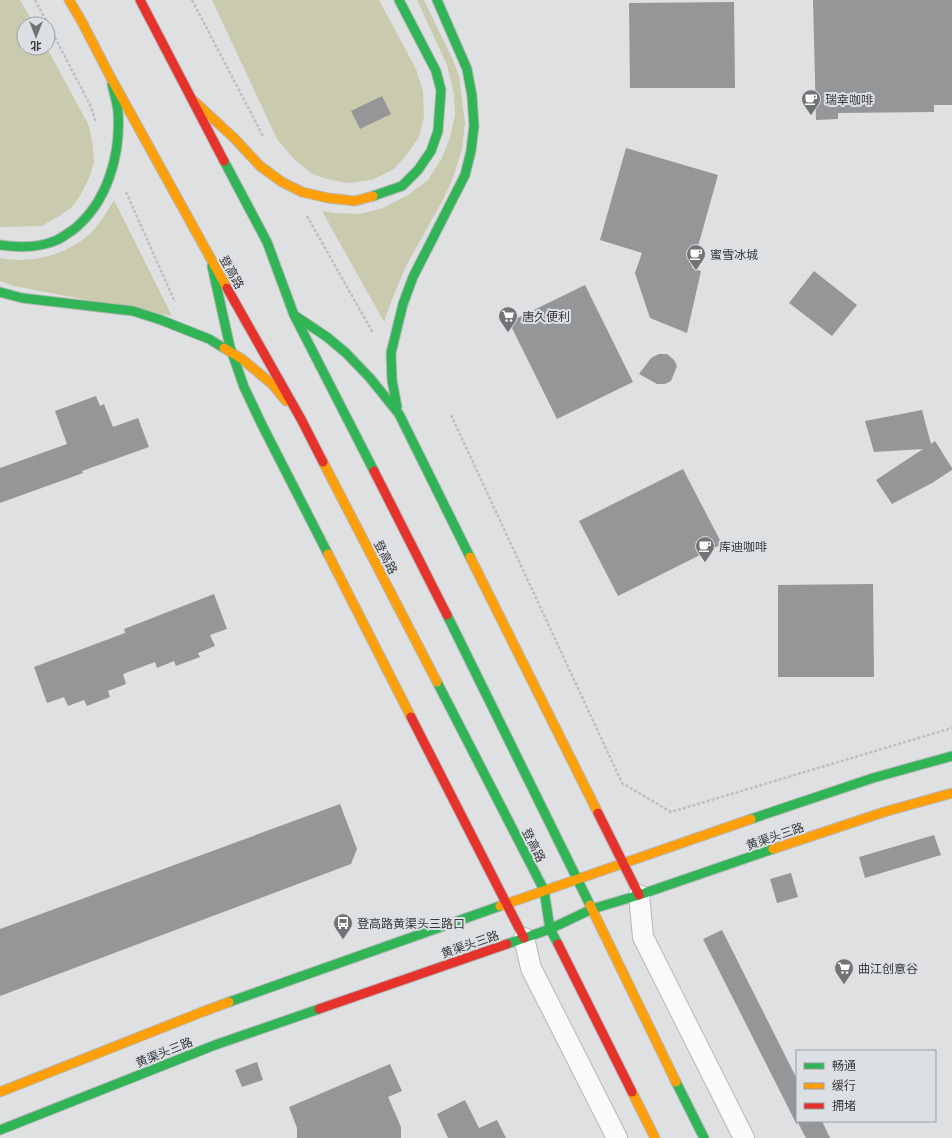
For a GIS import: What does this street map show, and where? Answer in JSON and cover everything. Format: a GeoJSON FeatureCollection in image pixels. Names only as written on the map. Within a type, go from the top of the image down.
{"type":"FeatureCollection","features":[{"type":"Feature","properties":{"kind":"main road","name":"登高路"},"geometry":{"type":"LineString","coordinates":[[69,0],[209,255],[301,418],[544,890],[550,929],[655,1138]]}},
{"type":"Feature","properties":{"kind":"main road","name":"登高路"},"geometry":{"type":"LineString","coordinates":[[140,0],[267,242],[294,315],[425,572],[592,908],[704,1138]]}},
{"type":"Feature","properties":{"kind":"main road"},"geometry":{"type":"LineString","coordinates":[[191,98],[235,139],[260,166],[282,182],[302,192],[328,198],[355,201],[379,195],[402,186],[418,170],[431,151],[438,132],[441,90],[436,71],[399,0]]}},
{"type":"Feature","properties":{"kind":"main road"},"geometry":{"type":"LineString","coordinates":[[399,414],[392,380],[391,353],[403,304],[413,277],[465,175],[471,151],[474,126],[472,96],[467,69],[437,0]]}},
{"type":"Feature","properties":{"kind":"main road"},"geometry":{"type":"LineString","coordinates":[[0,245],[24,247],[37,246],[56,241],[84,222],[92,212],[101,197],[115,159],[118,134],[118,110],[111,78]]}},
{"type":"Feature","properties":{"kind":"main road"},"geometry":{"type":"LineString","coordinates":[[209,255],[232,353],[244,387],[524,938]]}},
{"type":"Feature","properties":{"kind":"main road"},"geometry":{"type":"LineString","coordinates":[[0,292],[22,298],[133,311],[188,330],[209,339],[242,359],[272,384],[301,418]]}},
{"type":"Feature","properties":{"kind":"main road"},"geometry":{"type":"LineString","coordinates":[[294,315],[337,345],[359,365],[380,388],[399,414],[639,895]]}},
{"type":"Feature","properties":{"kind":"main road","name":"黄渠头三路"},"geometry":{"type":"LineString","coordinates":[[0,1092],[202,1012],[577,878],[623,864],[873,778],[952,756]]}},
{"type":"Feature","properties":{"kind":"main road","name":"黄渠头三路"},"geometry":{"type":"LineString","coordinates":[[0,1130],[215,1045],[550,929],[592,908],[639,895],[884,812],[952,793]]}},
{"type":"Feature","properties":{"kind":"street"},"geometry":{"type":"LineString","coordinates":[[639,895],[642,937],[744,1138]]}},
{"type":"Feature","properties":{"kind":"street"},"geometry":{"type":"LineString","coordinates":[[524,938],[531,968],[617,1138]]}},
{"type":"Feature","properties":{"kind":"path"},"geometry":{"type":"LineString","coordinates":[[35,0],[44,16]]}},
{"type":"Feature","properties":{"kind":"path"},"geometry":{"type":"LineString","coordinates":[[192,0],[196,7]]}},
{"type":"Feature","properties":{"kind":"path"},"geometry":{"type":"LineString","coordinates":[[451,415],[622,783],[671,812],[952,728]]}},
{"type":"Feature","properties":{"kind":"green space"},"geometry":{"type":"Polygon","coordinates":[[[0,0],[20,0],[29,16],[16,16],[16,56],[51,56],[89,126],[93,146],[94,163],[89,178],[80,196],[71,208],[42,226],[0,227],[0,0]]]}},
{"type":"Feature","properties":{"kind":"green space"},"geometry":{"type":"Polygon","coordinates":[[[212,0],[379,0],[416,69],[423,91],[424,117],[419,137],[408,153],[394,169],[372,180],[348,183],[331,180],[312,174],[294,159],[277,139],[212,0]]]}},
{"type":"Feature","properties":{"kind":"green space"},"geometry":{"type":"Polygon","coordinates":[[[417,0],[424,0],[453,60],[459,76],[465,123],[462,149],[454,175],[444,198],[406,266],[384,322],[322,211],[360,214],[383,208],[408,195],[428,180],[442,158],[450,137],[455,115],[454,94],[447,65],[417,0]]]}},
{"type":"Feature","properties":{"kind":"green space"},"geometry":{"type":"Polygon","coordinates":[[[114,200],[172,316],[14,286],[0,281],[0,258],[22,260],[45,257],[56,254],[77,244],[102,220],[114,200]]]}},
{"type":"Feature","properties":{"kind":"building"},"geometry":{"type":"Polygon","coordinates":[[[813,0],[952,0],[952,105],[934,105],[934,112],[838,113],[838,119],[816,120],[813,0]]]}},
{"type":"Feature","properties":{"kind":"building"},"geometry":{"type":"Polygon","coordinates":[[[734,2],[735,88],[630,88],[629,3],[734,2]]]}},
{"type":"Feature","properties":{"kind":"building"},"geometry":{"type":"Polygon","coordinates":[[[382,96],[391,114],[360,129],[351,111],[382,96]]]}},
{"type":"Feature","properties":{"kind":"building"},"geometry":{"type":"Polygon","coordinates":[[[626,148],[718,175],[692,268],[701,271],[687,333],[650,318],[635,273],[642,253],[600,240],[626,148]]]}},
{"type":"Feature","properties":{"kind":"building"},"geometry":{"type":"Polygon","coordinates":[[[814,271],[857,305],[832,336],[789,303],[814,271]]]}},
{"type":"Feature","properties":{"kind":"building"},"geometry":{"type":"Polygon","coordinates":[[[585,285],[633,382],[557,419],[509,322],[585,285]]]}},
{"type":"Feature","properties":{"kind":"building"},"geometry":{"type":"Polygon","coordinates":[[[659,354],[667,354],[674,360],[677,366],[671,381],[665,384],[657,384],[639,374],[651,358],[659,354]]]}},
{"type":"Feature","properties":{"kind":"building"},"geometry":{"type":"Polygon","coordinates":[[[96,396],[100,406],[104,404],[113,427],[138,418],[149,447],[0,503],[0,468],[67,444],[55,411],[96,396]]]}},
{"type":"Feature","properties":{"kind":"building"},"geometry":{"type":"Polygon","coordinates":[[[922,410],[931,444],[935,441],[952,470],[932,483],[892,504],[876,480],[923,449],[874,452],[865,421],[922,410]]]}},
{"type":"Feature","properties":{"kind":"building"},"geometry":{"type":"Polygon","coordinates":[[[683,469],[722,544],[618,596],[579,521],[683,469]]]}},
{"type":"Feature","properties":{"kind":"building"},"geometry":{"type":"Polygon","coordinates":[[[873,584],[874,677],[778,677],[778,585],[873,584]]]}},
{"type":"Feature","properties":{"kind":"building"},"geometry":{"type":"Polygon","coordinates":[[[214,594],[227,629],[210,635],[215,646],[198,653],[200,657],[176,666],[174,661],[157,668],[155,662],[123,674],[126,684],[108,691],[110,697],[87,706],[84,700],[68,706],[64,697],[47,703],[34,667],[125,633],[124,629],[214,594]]]}},
{"type":"Feature","properties":{"kind":"building"},"geometry":{"type":"Polygon","coordinates":[[[340,804],[357,849],[351,864],[0,996],[0,929],[340,804]]]}},
{"type":"Feature","properties":{"kind":"building"},"geometry":{"type":"Polygon","coordinates":[[[934,835],[941,855],[865,878],[859,857],[934,835]]]}},
{"type":"Feature","properties":{"kind":"building"},"geometry":{"type":"Polygon","coordinates":[[[791,873],[798,897],[777,903],[770,879],[791,873]]]}},
{"type":"Feature","properties":{"kind":"building"},"geometry":{"type":"Polygon","coordinates":[[[722,930],[796,1077],[797,1125],[703,939],[722,930]]]}},
{"type":"Feature","properties":{"kind":"building"},"geometry":{"type":"Polygon","coordinates":[[[257,1062],[263,1080],[242,1087],[235,1070],[257,1062]]]}},
{"type":"Feature","properties":{"kind":"building"},"geometry":{"type":"Polygon","coordinates":[[[390,1064],[402,1091],[388,1097],[401,1127],[401,1138],[297,1138],[297,1128],[289,1107],[390,1064]]]}},
{"type":"Feature","properties":{"kind":"building"},"geometry":{"type":"Polygon","coordinates":[[[465,1100],[479,1128],[497,1120],[506,1138],[448,1138],[437,1114],[465,1100]]]}},
{"type":"Feature","properties":{"kind":"building"},"geometry":{"type":"Polygon","coordinates":[[[798,1122],[822,1122],[830,1138],[806,1138],[798,1122]]]}},
{"type":"Feature","properties":{"kind":"traffic: fast"},"geometry":{"type":"LineString","coordinates":[[373,196],[402,186],[418,170],[431,151],[438,131],[441,90],[436,71],[399,0]]}},
{"type":"Feature","properties":{"kind":"traffic: fast"},"geometry":{"type":"LineString","coordinates":[[397,407],[392,380],[391,353],[403,304],[413,277],[465,175],[471,151],[474,126],[472,96],[467,69],[437,0]]}},
{"type":"Feature","properties":{"kind":"traffic: fast"},"geometry":{"type":"LineString","coordinates":[[0,245],[29,247],[50,243],[73,230],[85,219],[95,206],[110,176],[117,144],[118,111],[112,84]]}},
{"type":"Feature","properties":{"kind":"traffic: fast"},"geometry":{"type":"LineString","coordinates":[[224,161],[267,242],[294,315],[374,471]]}},
{"type":"Feature","properties":{"kind":"traffic: fast"},"geometry":{"type":"LineString","coordinates":[[212,266],[230,347],[244,387],[328,554]]}},
{"type":"Feature","properties":{"kind":"traffic: fast"},"geometry":{"type":"LineString","coordinates":[[0,292],[22,298],[133,311],[161,320],[209,339],[224,348]]}},
{"type":"Feature","properties":{"kind":"traffic: fast"},"geometry":{"type":"LineString","coordinates":[[294,315],[327,337],[346,353],[370,378],[399,414],[470,557]]}},
{"type":"Feature","properties":{"kind":"traffic: fast"},"geometry":{"type":"LineString","coordinates":[[447,615],[590,905]]}},
{"type":"Feature","properties":{"kind":"traffic: fast"},"geometry":{"type":"LineString","coordinates":[[437,682],[544,890],[550,929],[558,944]]}},
{"type":"Feature","properties":{"kind":"traffic: fast"},"geometry":{"type":"LineString","coordinates":[[751,819],[873,778],[952,756]]}},
{"type":"Feature","properties":{"kind":"traffic: fast"},"geometry":{"type":"LineString","coordinates":[[507,944],[550,929],[592,909],[639,895],[773,849]]}},
{"type":"Feature","properties":{"kind":"traffic: fast"},"geometry":{"type":"LineString","coordinates":[[229,1002],[500,906]]}},
{"type":"Feature","properties":{"kind":"traffic: fast"},"geometry":{"type":"LineString","coordinates":[[0,1130],[215,1045],[319,1009]]}},
{"type":"Feature","properties":{"kind":"traffic: fast"},"geometry":{"type":"LineString","coordinates":[[676,1082],[704,1138]]}},
{"type":"Feature","properties":{"kind":"traffic: slow"},"geometry":{"type":"LineString","coordinates":[[69,0],[227,288]]}},
{"type":"Feature","properties":{"kind":"traffic: slow"},"geometry":{"type":"LineString","coordinates":[[194,101],[235,139],[260,166],[282,182],[302,192],[328,198],[355,201],[373,196]]}},
{"type":"Feature","properties":{"kind":"traffic: slow"},"geometry":{"type":"LineString","coordinates":[[224,348],[242,359],[272,384],[286,401]]}},
{"type":"Feature","properties":{"kind":"traffic: slow"},"geometry":{"type":"LineString","coordinates":[[323,462],[437,682]]}},
{"type":"Feature","properties":{"kind":"traffic: slow"},"geometry":{"type":"LineString","coordinates":[[328,554],[411,717]]}},
{"type":"Feature","properties":{"kind":"traffic: slow"},"geometry":{"type":"LineString","coordinates":[[470,557],[598,813]]}},
{"type":"Feature","properties":{"kind":"traffic: slow"},"geometry":{"type":"LineString","coordinates":[[773,849],[884,812],[952,793]]}},
{"type":"Feature","properties":{"kind":"traffic: slow"},"geometry":{"type":"LineString","coordinates":[[500,906],[751,819]]}},
{"type":"Feature","properties":{"kind":"traffic: slow"},"geometry":{"type":"LineString","coordinates":[[590,905],[676,1082]]}},
{"type":"Feature","properties":{"kind":"traffic: slow"},"geometry":{"type":"LineString","coordinates":[[0,1092],[229,1002]]}},
{"type":"Feature","properties":{"kind":"traffic: slow"},"geometry":{"type":"LineString","coordinates":[[632,1092],[655,1138]]}},
{"type":"Feature","properties":{"kind":"traffic: jam"},"geometry":{"type":"LineString","coordinates":[[140,0],[224,161]]}},
{"type":"Feature","properties":{"kind":"traffic: jam"},"geometry":{"type":"LineString","coordinates":[[227,288],[301,419],[323,462]]}},
{"type":"Feature","properties":{"kind":"traffic: jam"},"geometry":{"type":"LineString","coordinates":[[374,471],[447,615]]}},
{"type":"Feature","properties":{"kind":"traffic: jam"},"geometry":{"type":"LineString","coordinates":[[411,717],[524,938]]}},
{"type":"Feature","properties":{"kind":"traffic: jam"},"geometry":{"type":"LineString","coordinates":[[598,813],[639,895]]}},
{"type":"Feature","properties":{"kind":"traffic: jam"},"geometry":{"type":"LineString","coordinates":[[319,1009],[507,944]]}},
{"type":"Feature","properties":{"kind":"traffic: jam"},"geometry":{"type":"LineString","coordinates":[[558,944],[632,1092]]}},
{"type":"Feature","properties":{"kind":"place","name":"瑞幸咖啡"},"geometry":{"type":"Point","coordinates":[811,116]}},
{"type":"Feature","properties":{"kind":"place","name":"蜜雪冰城"},"geometry":{"type":"Point","coordinates":[696,271]}},
{"type":"Feature","properties":{"kind":"place","name":"唐久便利"},"geometry":{"type":"Point","coordinates":[508,333]}},
{"type":"Feature","properties":{"kind":"place","name":"库迪咖啡"},"geometry":{"type":"Point","coordinates":[705,563]}},
{"type":"Feature","properties":{"kind":"place","name":"登高路黄渠头三路口"},"geometry":{"type":"Point","coordinates":[343,940]}},
{"type":"Feature","properties":{"kind":"place","name":"曲江创意谷"},"geometry":{"type":"Point","coordinates":[844,985]}}]}
